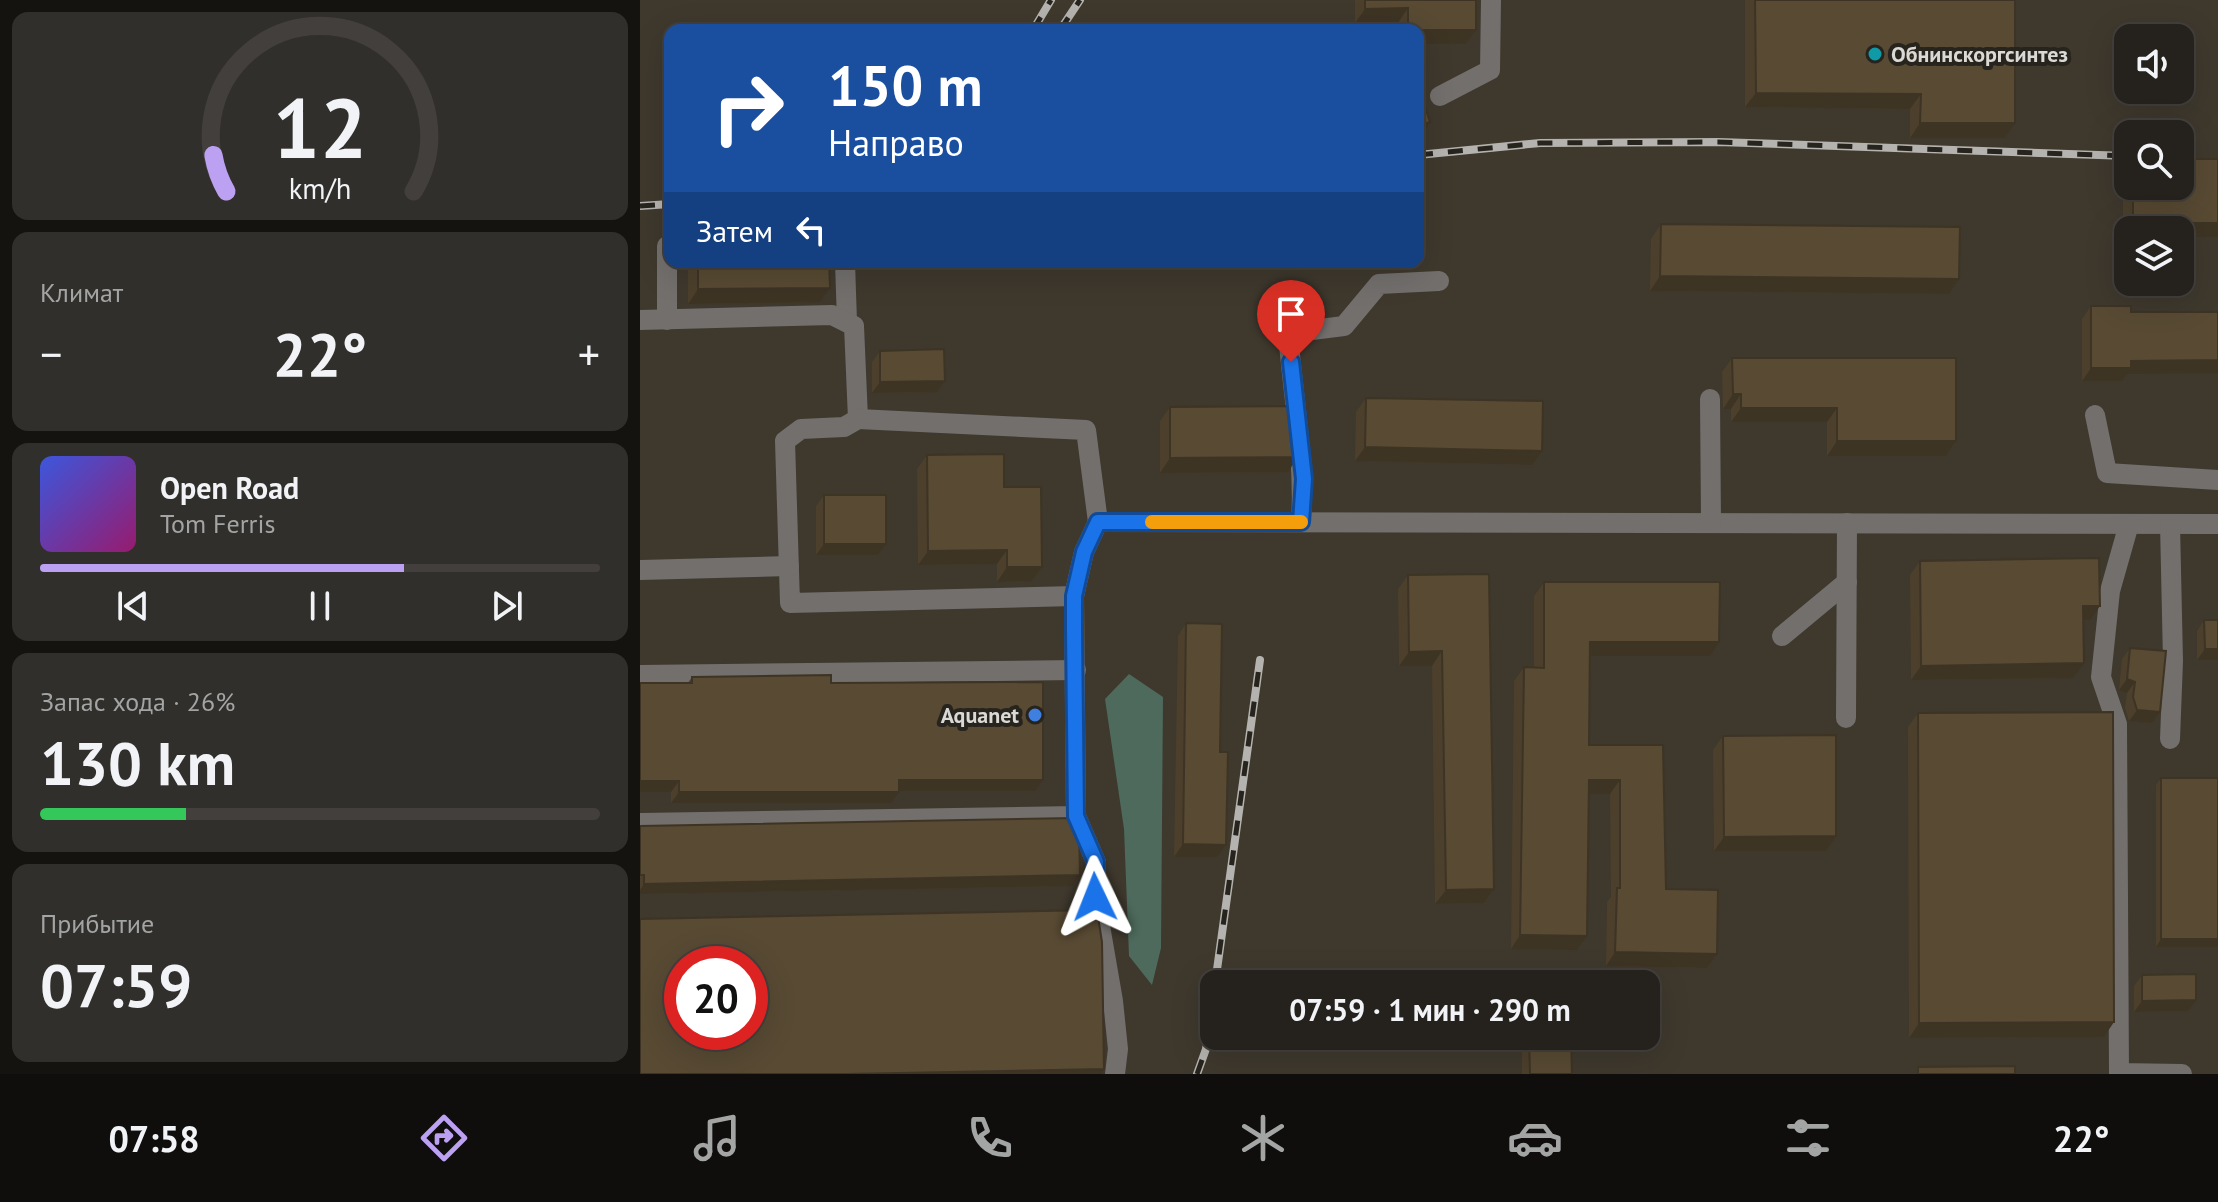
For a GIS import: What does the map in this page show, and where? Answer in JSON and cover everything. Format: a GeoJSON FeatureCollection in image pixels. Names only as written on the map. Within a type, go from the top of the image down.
{"type":"FeatureCollection","features":[{"type":"Feature","properties":{"kind":"lane"},"geometry":{"type":"LineString","coordinates":[[1440,96],[1490,70],[1491,0]]}},
{"type":"Feature","properties":{"kind":"lane"},"geometry":{"type":"LineString","coordinates":[[667,268],[667,320]]}},
{"type":"Feature","properties":{"kind":"lane"},"geometry":{"type":"LineString","coordinates":[[845,268],[847,322]]}},
{"type":"Feature","properties":{"kind":"lane"},"geometry":{"type":"LineString","coordinates":[[1301,522],[1304,479],[1295,420],[1288,333],[1344,326],[1379,284],[1439,281]]}},
{"type":"Feature","properties":{"kind":"lane"},"geometry":{"type":"LineString","coordinates":[[640,320],[832,315],[854,326],[858,419]]}},
{"type":"Feature","properties":{"kind":"lane"},"geometry":{"type":"LineString","coordinates":[[1710,399],[1711,523]]}},
{"type":"Feature","properties":{"kind":"lane"},"geometry":{"type":"LineString","coordinates":[[2095,415],[2107,473],[2218,480]]}},
{"type":"Feature","properties":{"kind":"lane"},"geometry":{"type":"LineString","coordinates":[[1074,596],[790,603],[785,441],[801,429],[844,427],[858,419],[1086,430],[1098,522],[1084,552],[1074,596],[1076,816],[1096,862],[1095,897],[1118,1049],[1115,1074]]}},
{"type":"Feature","properties":{"kind":"lane"},"geometry":{"type":"LineString","coordinates":[[1098,522],[2218,524]]}},
{"type":"Feature","properties":{"kind":"lane"},"geometry":{"type":"LineString","coordinates":[[1846,718],[1847,523]]}},
{"type":"Feature","properties":{"kind":"lane"},"geometry":{"type":"LineString","coordinates":[[2129,524],[2110,591],[2101,677],[2117,724],[2119,1073],[2182,1074]]}},
{"type":"Feature","properties":{"kind":"lane"},"geometry":{"type":"LineString","coordinates":[[2170,524],[2173,661],[2170,739]]}},
{"type":"Feature","properties":{"kind":"lane"},"geometry":{"type":"LineString","coordinates":[[640,570],[789,566]]}},
{"type":"Feature","properties":{"kind":"lane"},"geometry":{"type":"LineString","coordinates":[[1782,636],[1847,582]]}},
{"type":"Feature","properties":{"kind":"lane"},"geometry":{"type":"LineString","coordinates":[[640,675],[1076,670]]}},
{"type":"Feature","properties":{"kind":"lane"},"geometry":{"type":"LineString","coordinates":[[640,823],[1076,816]]}},
{"type":"Feature","properties":{"kind":"shaded area"},"geometry":{"type":"Polygon","coordinates":[[[640,0],[2218,0],[2218,1074],[640,1074],[640,0]]]}},
{"type":"Feature","properties":{"kind":"green space"},"geometry":{"type":"Polygon","coordinates":[[[1129,674],[1163,697],[1161,948],[1152,985],[1129,956],[1124,829],[1105,699],[1129,674]]]}},
{"type":"Feature","properties":{"kind":"building"},"geometry":{"type":"Polygon","coordinates":[[[1365,0],[1476,0],[1476,30],[1424,30],[1424,24],[1408,24],[1408,8],[1365,9],[1365,0]]]}},
{"type":"Feature","properties":{"kind":"building","name":"Обнинскоргсинтез"},"geometry":{"type":"Polygon","coordinates":[[[1755,0],[2015,0],[2015,123],[1920,123],[1921,94],[1756,93],[1755,0]]]}},
{"type":"Feature","properties":{"kind":"building"},"geometry":{"type":"Polygon","coordinates":[[[1424,107],[1430,122],[1424,124],[1424,107]]]}},
{"type":"Feature","properties":{"kind":"building"},"geometry":{"type":"Polygon","coordinates":[[[2194,159],[2218,159],[2218,223],[2194,223],[2194,216],[2133,216],[2133,200],[2194,200],[2194,159]]]}},
{"type":"Feature","properties":{"kind":"building"},"geometry":{"type":"Polygon","coordinates":[[[1661,224],[1960,227],[1959,279],[1660,276],[1661,224]]]}},
{"type":"Feature","properties":{"kind":"building"},"geometry":{"type":"Polygon","coordinates":[[[698,268],[829,268],[830,288],[698,289],[698,268]]]}},
{"type":"Feature","properties":{"kind":"building"},"geometry":{"type":"Polygon","coordinates":[[[2091,306],[2131,306],[2131,312],[2218,312],[2218,360],[2131,361],[2131,368],[2091,368],[2091,306]]]}},
{"type":"Feature","properties":{"kind":"building"},"geometry":{"type":"Polygon","coordinates":[[[944,349],[945,381],[880,382],[880,351],[944,349]]]}},
{"type":"Feature","properties":{"kind":"building"},"geometry":{"type":"Polygon","coordinates":[[[1732,358],[1956,358],[1956,441],[1837,441],[1837,408],[1741,408],[1741,394],[1733,394],[1732,358]]]}},
{"type":"Feature","properties":{"kind":"building"},"geometry":{"type":"Polygon","coordinates":[[[1366,398],[1543,401],[1542,451],[1365,447],[1366,398]]]}},
{"type":"Feature","properties":{"kind":"building"},"geometry":{"type":"Polygon","coordinates":[[[1294,406],[1298,457],[1170,458],[1170,407],[1294,406]]]}},
{"type":"Feature","properties":{"kind":"building"},"geometry":{"type":"Polygon","coordinates":[[[1004,454],[1004,487],[1041,487],[1042,567],[1007,567],[1007,550],[928,551],[927,455],[1004,454]]]}},
{"type":"Feature","properties":{"kind":"building"},"geometry":{"type":"Polygon","coordinates":[[[824,495],[886,495],[886,544],[824,544],[824,495]]]}},
{"type":"Feature","properties":{"kind":"building"},"geometry":{"type":"Polygon","coordinates":[[[2099,558],[2100,606],[2083,606],[2084,663],[1921,666],[1920,561],[2099,558]]]}},
{"type":"Feature","properties":{"kind":"building"},"geometry":{"type":"Polygon","coordinates":[[[1489,574],[1494,889],[1446,890],[1442,651],[1409,652],[1408,575],[1489,574]]]}},
{"type":"Feature","properties":{"kind":"building"},"geometry":{"type":"Polygon","coordinates":[[[1544,582],[1720,582],[1719,642],[1590,642],[1589,745],[1663,745],[1666,889],[1718,890],[1717,954],[1615,952],[1617,888],[1620,888],[1620,780],[1589,780],[1587,936],[1520,935],[1524,667],[1544,668],[1544,582]]]}},
{"type":"Feature","properties":{"kind":"building"},"geometry":{"type":"Polygon","coordinates":[[[2204,620],[2218,620],[2218,649],[2205,649],[2204,620]]]}},
{"type":"Feature","properties":{"kind":"building"},"geometry":{"type":"Polygon","coordinates":[[[1186,623],[1222,624],[1220,752],[1228,752],[1226,845],[1183,844],[1186,623]]]}},
{"type":"Feature","properties":{"kind":"building"},"geometry":{"type":"Polygon","coordinates":[[[2130,648],[2166,651],[2160,712],[2137,710],[2133,697],[2135,682],[2127,679],[2130,648]]]}},
{"type":"Feature","properties":{"kind":"building"},"geometry":{"type":"Polygon","coordinates":[[[831,675],[831,683],[1043,682],[1043,780],[899,780],[899,792],[679,792],[679,781],[640,781],[640,683],[692,683],[692,677],[831,675]]]}},
{"type":"Feature","properties":{"kind":"building"},"geometry":{"type":"Polygon","coordinates":[[[2113,712],[2114,1022],[1919,1023],[1918,713],[2113,712]]]}},
{"type":"Feature","properties":{"kind":"building"},"geometry":{"type":"Polygon","coordinates":[[[1836,735],[1836,836],[1724,837],[1723,736],[1836,735]]]}},
{"type":"Feature","properties":{"kind":"building"},"geometry":{"type":"Polygon","coordinates":[[[2161,778],[2218,778],[2218,939],[2161,939],[2161,778]]]}},
{"type":"Feature","properties":{"kind":"building"},"geometry":{"type":"Polygon","coordinates":[[[1075,818],[1079,827],[1080,875],[644,884],[644,875],[640,875],[640,826],[1075,818]]]}},
{"type":"Feature","properties":{"kind":"building"},"geometry":{"type":"Polygon","coordinates":[[[1097,910],[1102,942],[1104,1069],[640,1074],[640,919],[1097,910]]]}},
{"type":"Feature","properties":{"kind":"building"},"geometry":{"type":"Polygon","coordinates":[[[2196,974],[2196,1000],[2142,1001],[2142,975],[2196,974]]]}},
{"type":"Feature","properties":{"kind":"building"},"geometry":{"type":"Polygon","coordinates":[[[1529,1050],[1571,1050],[1572,1074],[1530,1074],[1529,1050]]]}},
{"type":"Feature","properties":{"kind":"building"},"geometry":{"type":"Polygon","coordinates":[[[2015,1066],[2015,1074],[1918,1074],[1918,1067],[2015,1066]]]}},
{"type":"Feature","properties":{"kind":"railway"},"geometry":{"type":"LineString","coordinates":[[1037,24],[1051,0]]}},
{"type":"Feature","properties":{"kind":"railway"},"geometry":{"type":"LineString","coordinates":[[1064,24],[1080,0]]}},
{"type":"Feature","properties":{"kind":"railway"},"geometry":{"type":"LineString","coordinates":[[1424,154],[1540,143],[1718,142],[2114,156]]}},
{"type":"Feature","properties":{"kind":"railway"},"geometry":{"type":"LineString","coordinates":[[640,206],[664,204]]}},
{"type":"Feature","properties":{"kind":"railway"},"geometry":{"type":"LineString","coordinates":[[1217,970],[1260,660]]}},
{"type":"Feature","properties":{"kind":"railway"},"geometry":{"type":"LineString","coordinates":[[1197,1074],[1206,1050]]}},
{"type":"Feature","properties":{"kind":"slow traffic"},"geometry":{"type":"LineString","coordinates":[[1152,522],[1301,522]]}},
{"type":"Feature","properties":{"kind":"place","name":"Обнинскоргсинтез"},"geometry":{"type":"Point","coordinates":[1875,54]}},
{"type":"Feature","properties":{"kind":"place","name":"Aquanet"},"geometry":{"type":"Point","coordinates":[1035,715]}},
{"type":"Feature","properties":{"kind":"route"},"geometry":{"type":"LineString","coordinates":[[1095,897],[1096,862],[1076,816],[1074,596],[1084,552],[1098,522],[1301,522],[1304,479],[1295,420],[1291,362]]}}]}
